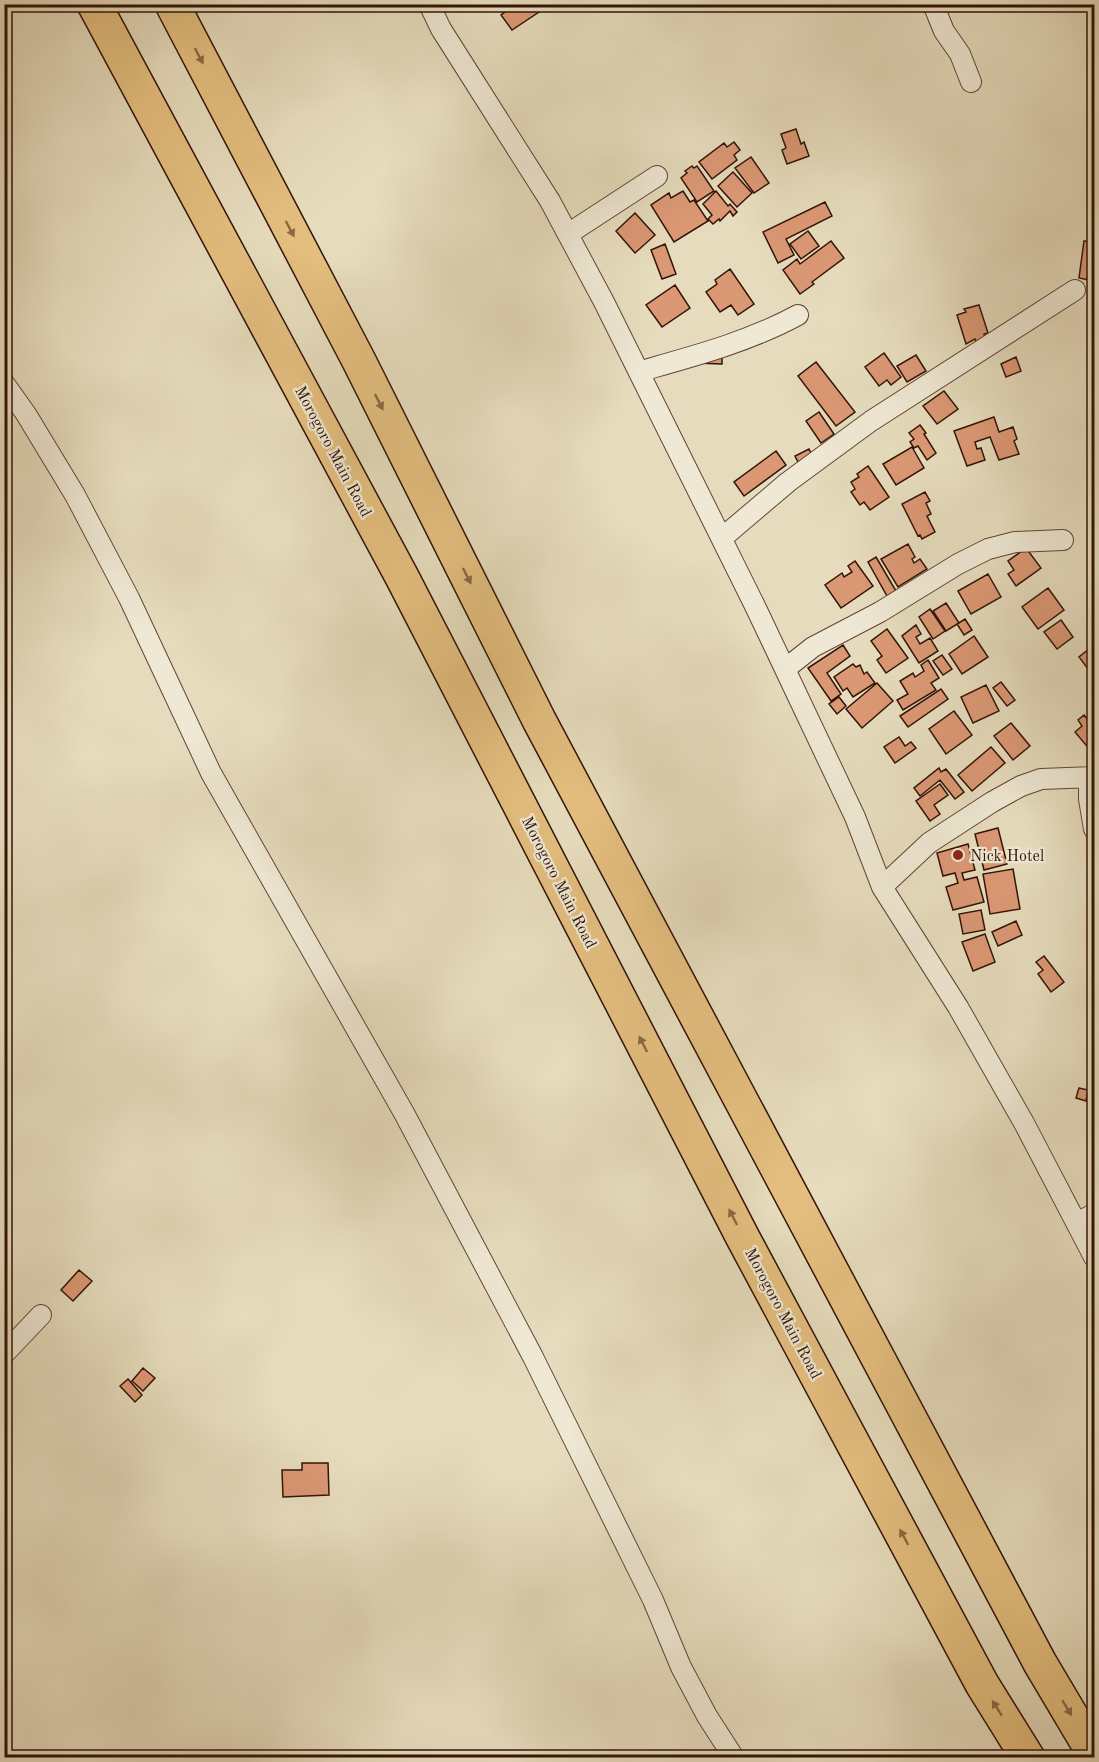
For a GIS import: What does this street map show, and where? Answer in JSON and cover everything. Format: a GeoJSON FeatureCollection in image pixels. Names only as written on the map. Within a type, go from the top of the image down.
{"type":"FeatureCollection","features":[{"type":"Feature","properties":{"kind":"highway","name":"Morogoro Main Road"},"geometry":{"type":"LineString","coordinates":[[94,4],[402,577],[743,1238],[982,1684],[1029,1758]]}},
{"type":"Feature","properties":{"kind":"highway"},"geometry":{"type":"LineString","coordinates":[[172,4],[353,351],[572,782],[1040,1663],[1095,1754]]}},
{"type":"Feature","properties":{"kind":"street"},"geometry":{"type":"LineString","coordinates":[[429,4],[441,29],[550,201],[568,234],[640,371],[785,669],[855,817],[882,887],[958,1007],[1024,1123],[1095,1257]]}},
{"type":"Feature","properties":{"kind":"street"},"geometry":{"type":"LineString","coordinates":[[933,4],[944,31],[960,54],[971,81]]}},
{"type":"Feature","properties":{"kind":"street"},"geometry":{"type":"LineString","coordinates":[[568,234],[657,176]]}},
{"type":"Feature","properties":{"kind":"street"},"geometry":{"type":"LineString","coordinates":[[722,538],[788,482],[871,421],[1075,290]]}},
{"type":"Feature","properties":{"kind":"street"},"geometry":{"type":"LineString","coordinates":[[640,371],[748,339],[798,315]]}},
{"type":"Feature","properties":{"kind":"street"},"geometry":{"type":"LineString","coordinates":[[4,383],[26,414],[75,495],[129,598],[211,773],[404,1113],[531,1353],[653,1600],[681,1667],[707,1716],[734,1758]]}},
{"type":"Feature","properties":{"kind":"street"},"geometry":{"type":"LineString","coordinates":[[785,669],[813,646],[880,612],[958,564],[988,549],[1015,542],[1063,540]]}},
{"type":"Feature","properties":{"kind":"street"},"geometry":{"type":"LineString","coordinates":[[882,887],[929,843],[993,802],[1022,786],[1041,779],[1092,777],[1089,799],[1095,829]]}},
{"type":"Feature","properties":{"kind":"street"},"geometry":{"type":"LineString","coordinates":[[1076,1223],[1095,1214]]}},
{"type":"Feature","properties":{"kind":"street"},"geometry":{"type":"LineString","coordinates":[[4,1354],[41,1315]]}},
{"type":"Feature","properties":{"kind":"building"},"geometry":{"type":"Polygon","coordinates":[[[516,4],[543,4],[545,8],[512,30],[501,15],[516,4]]]}},
{"type":"Feature","properties":{"kind":"building"},"geometry":{"type":"Polygon","coordinates":[[[796,129],[801,144],[804,142],[809,156],[787,164],[782,150],[786,148],[781,134],[796,129]]]}},
{"type":"Feature","properties":{"kind":"building"},"geometry":{"type":"Polygon","coordinates":[[[734,142],[740,150],[734,155],[737,160],[712,179],[699,162],[724,143],[727,147],[734,142]]]}},
{"type":"Feature","properties":{"kind":"building"},"geometry":{"type":"Polygon","coordinates":[[[751,157],[769,183],[754,193],[735,168],[751,157]]]}},
{"type":"Feature","properties":{"kind":"building"},"geometry":{"type":"Polygon","coordinates":[[[692,166],[694,168],[697,166],[714,191],[697,202],[681,178],[692,166]]]}},
{"type":"Feature","properties":{"kind":"building"},"geometry":{"type":"Polygon","coordinates":[[[733,172],[752,193],[737,207],[718,186],[733,172]]]}},
{"type":"Feature","properties":{"kind":"building"},"geometry":{"type":"Polygon","coordinates":[[[683,191],[690,202],[694,200],[708,221],[674,242],[651,205],[669,193],[671,198],[683,191]]]}},
{"type":"Feature","properties":{"kind":"building"},"geometry":{"type":"Polygon","coordinates":[[[716,191],[728,206],[730,204],[737,212],[733,216],[730,211],[720,221],[719,219],[713,224],[708,219],[712,215],[703,204],[716,191]]]}},
{"type":"Feature","properties":{"kind":"building"},"geometry":{"type":"Polygon","coordinates":[[[825,202],[832,216],[786,239],[794,255],[778,263],[763,232],[825,202]]]}},
{"type":"Feature","properties":{"kind":"building"},"geometry":{"type":"Polygon","coordinates":[[[635,213],[655,235],[635,253],[616,231],[635,213]]]}},
{"type":"Feature","properties":{"kind":"building"},"geometry":{"type":"Polygon","coordinates":[[[808,231],[819,246],[801,259],[790,244],[808,231]]]}},
{"type":"Feature","properties":{"kind":"building"},"geometry":{"type":"Polygon","coordinates":[[[831,241],[844,258],[800,294],[783,270],[797,259],[800,264],[831,241]]]}},
{"type":"Feature","properties":{"kind":"building"},"geometry":{"type":"Polygon","coordinates":[[[1084,241],[1094,242],[1094,281],[1079,278],[1084,241]]]}},
{"type":"Feature","properties":{"kind":"building"},"geometry":{"type":"Polygon","coordinates":[[[665,244],[676,274],[662,279],[651,250],[665,244]]]}},
{"type":"Feature","properties":{"kind":"building"},"geometry":{"type":"Polygon","coordinates":[[[730,269],[754,304],[738,315],[731,305],[720,312],[706,292],[717,284],[715,280],[730,269]]]}},
{"type":"Feature","properties":{"kind":"building"},"geometry":{"type":"Polygon","coordinates":[[[675,285],[690,308],[662,327],[646,305],[675,285]]]}},
{"type":"Feature","properties":{"kind":"building"},"geometry":{"type":"Polygon","coordinates":[[[979,305],[988,333],[984,334],[985,339],[976,341],[975,339],[966,344],[957,315],[966,312],[964,309],[979,305]]]}},
{"type":"Feature","properties":{"kind":"building"},"geometry":{"type":"Polygon","coordinates":[[[884,353],[901,377],[891,385],[887,380],[879,386],[865,367],[884,353]]]}},
{"type":"Feature","properties":{"kind":"building"},"geometry":{"type":"Polygon","coordinates":[[[916,355],[926,371],[907,382],[897,366],[916,355]]]}},
{"type":"Feature","properties":{"kind":"building"},"geometry":{"type":"Polygon","coordinates":[[[722,356],[722,364],[695,363],[722,356]]]}},
{"type":"Feature","properties":{"kind":"building"},"geometry":{"type":"Polygon","coordinates":[[[1016,357],[1021,371],[1006,377],[1001,364],[1016,357]]]}},
{"type":"Feature","properties":{"kind":"building"},"geometry":{"type":"Polygon","coordinates":[[[816,362],[855,412],[836,426],[798,376],[816,362]]]}},
{"type":"Feature","properties":{"kind":"building"},"geometry":{"type":"Polygon","coordinates":[[[944,391],[958,409],[937,424],[923,406],[944,391]]]}},
{"type":"Feature","properties":{"kind":"building"},"geometry":{"type":"Polygon","coordinates":[[[819,412],[834,434],[821,443],[806,421],[819,412]]]}},
{"type":"Feature","properties":{"kind":"building"},"geometry":{"type":"Polygon","coordinates":[[[994,417],[999,432],[1013,427],[1017,439],[1014,441],[1019,454],[999,460],[990,437],[975,442],[977,449],[981,448],[985,460],[967,466],[954,431],[994,417]]]}},
{"type":"Feature","properties":{"kind":"building"},"geometry":{"type":"Polygon","coordinates":[[[920,425],[936,453],[927,460],[918,446],[914,448],[910,442],[914,439],[909,433],[920,425]]]}},
{"type":"Feature","properties":{"kind":"building"},"geometry":{"type":"Polygon","coordinates":[[[912,447],[924,468],[896,485],[883,464],[912,447]]]}},
{"type":"Feature","properties":{"kind":"building"},"geometry":{"type":"Polygon","coordinates":[[[809,449],[814,459],[800,466],[795,456],[809,449]]]}},
{"type":"Feature","properties":{"kind":"building"},"geometry":{"type":"Polygon","coordinates":[[[776,451],[786,465],[744,496],[734,482],[776,451]]]}},
{"type":"Feature","properties":{"kind":"building"},"geometry":{"type":"Polygon","coordinates":[[[868,466],[889,497],[870,510],[864,502],[860,505],[851,492],[855,489],[851,482],[859,477],[857,474],[868,466]]]}},
{"type":"Feature","properties":{"kind":"building"},"geometry":{"type":"Polygon","coordinates":[[[925,492],[930,501],[926,503],[931,514],[927,516],[935,532],[922,539],[920,535],[918,536],[902,504],[925,492]]]}},
{"type":"Feature","properties":{"kind":"building"},"geometry":{"type":"Polygon","coordinates":[[[908,544],[915,557],[912,559],[914,563],[920,559],[927,569],[898,587],[881,559],[908,544]]]}},
{"type":"Feature","properties":{"kind":"building"},"geometry":{"type":"Polygon","coordinates":[[[1026,548],[1041,568],[1016,586],[1008,574],[1014,570],[1008,561],[1026,548]]]}},
{"type":"Feature","properties":{"kind":"building"},"geometry":{"type":"Polygon","coordinates":[[[876,557],[896,591],[887,596],[868,562],[876,557]]]}},
{"type":"Feature","properties":{"kind":"building"},"geometry":{"type":"Polygon","coordinates":[[[855,561],[873,586],[841,608],[825,585],[842,573],[844,577],[852,572],[848,566],[855,561]]]}},
{"type":"Feature","properties":{"kind":"building"},"geometry":{"type":"Polygon","coordinates":[[[988,574],[1001,597],[971,614],[958,591],[988,574]]]}},
{"type":"Feature","properties":{"kind":"building"},"geometry":{"type":"Polygon","coordinates":[[[1048,588],[1064,610],[1038,629],[1022,607],[1048,588]]]}},
{"type":"Feature","properties":{"kind":"building"},"geometry":{"type":"Polygon","coordinates":[[[946,603],[959,623],[946,631],[933,611],[946,603]]]}},
{"type":"Feature","properties":{"kind":"building"},"geometry":{"type":"Polygon","coordinates":[[[930,609],[945,631],[933,639],[919,617],[930,609]]]}},
{"type":"Feature","properties":{"kind":"building"},"geometry":{"type":"Polygon","coordinates":[[[965,619],[972,630],[964,635],[957,624],[965,619]]]}},
{"type":"Feature","properties":{"kind":"building"},"geometry":{"type":"Polygon","coordinates":[[[1061,620],[1073,637],[1057,649],[1044,632],[1061,620]]]}},
{"type":"Feature","properties":{"kind":"building"},"geometry":{"type":"Polygon","coordinates":[[[916,625],[921,634],[916,637],[920,644],[930,638],[938,651],[919,663],[902,636],[916,625]]]}},
{"type":"Feature","properties":{"kind":"building"},"geometry":{"type":"Polygon","coordinates":[[[887,629],[908,658],[886,673],[877,660],[882,656],[871,641],[887,629]]]}},
{"type":"Feature","properties":{"kind":"building"},"geometry":{"type":"Polygon","coordinates":[[[974,636],[988,657],[962,674],[949,654],[974,636]]]}},
{"type":"Feature","properties":{"kind":"building"},"geometry":{"type":"Polygon","coordinates":[[[843,645],[850,656],[827,673],[841,694],[831,701],[808,668],[843,645]]]}},
{"type":"Feature","properties":{"kind":"building"},"geometry":{"type":"Polygon","coordinates":[[[1094,645],[1094,677],[1079,657],[1094,645]]]}},
{"type":"Feature","properties":{"kind":"building"},"geometry":{"type":"Polygon","coordinates":[[[942,655],[952,669],[943,675],[933,661],[942,655]]]}},
{"type":"Feature","properties":{"kind":"building"},"geometry":{"type":"Polygon","coordinates":[[[928,660],[939,678],[931,683],[936,690],[903,710],[897,700],[908,694],[900,681],[913,673],[915,677],[924,671],[921,665],[928,660]]]}},
{"type":"Feature","properties":{"kind":"building"},"geometry":{"type":"Polygon","coordinates":[[[853,664],[856,667],[860,665],[864,674],[867,672],[875,683],[853,697],[847,688],[843,691],[834,677],[853,664]]]}},
{"type":"Feature","properties":{"kind":"building"},"geometry":{"type":"Polygon","coordinates":[[[1001,682],[1015,700],[1007,706],[993,688],[1001,682]]]}},
{"type":"Feature","properties":{"kind":"building"},"geometry":{"type":"Polygon","coordinates":[[[877,683],[893,701],[862,728],[846,709],[877,683]]]}},
{"type":"Feature","properties":{"kind":"building"},"geometry":{"type":"Polygon","coordinates":[[[986,685],[999,711],[973,723],[961,697],[986,685]]]}},
{"type":"Feature","properties":{"kind":"building"},"geometry":{"type":"Polygon","coordinates":[[[941,689],[948,699],[908,727],[900,716],[941,689]]]}},
{"type":"Feature","properties":{"kind":"building"},"geometry":{"type":"Polygon","coordinates":[[[839,697],[846,706],[837,714],[829,704],[839,697]]]}},
{"type":"Feature","properties":{"kind":"building"},"geometry":{"type":"Polygon","coordinates":[[[954,711],[972,735],[946,754],[929,729],[954,711]]]}},
{"type":"Feature","properties":{"kind":"building"},"geometry":{"type":"Polygon","coordinates":[[[1084,715],[1088,720],[1094,715],[1094,748],[1091,751],[1075,732],[1082,726],[1078,720],[1084,715]]]}},
{"type":"Feature","properties":{"kind":"building"},"geometry":{"type":"Polygon","coordinates":[[[1011,723],[1030,746],[1013,760],[994,736],[1011,723]]]}},
{"type":"Feature","properties":{"kind":"building"},"geometry":{"type":"Polygon","coordinates":[[[899,737],[905,746],[911,742],[916,748],[895,763],[884,747],[899,737]]]}},
{"type":"Feature","properties":{"kind":"building"},"geometry":{"type":"Polygon","coordinates":[[[991,747],[1005,763],[972,791],[958,775],[991,747]]]}},
{"type":"Feature","properties":{"kind":"building"},"geometry":{"type":"Polygon","coordinates":[[[939,768],[941,772],[946,769],[964,792],[955,799],[940,780],[920,796],[914,788],[939,768]]]}},
{"type":"Feature","properties":{"kind":"building"},"geometry":{"type":"Polygon","coordinates":[[[940,784],[948,795],[934,805],[940,814],[930,821],[916,801],[940,784]]]}},
{"type":"Feature","properties":{"kind":"building"},"geometry":{"type":"Polygon","coordinates":[[[998,828],[1007,864],[984,870],[975,834],[998,828]]]}},
{"type":"Feature","properties":{"kind":"building","name":"Nick Hotel"},"geometry":{"type":"Polygon","coordinates":[[[968,844],[975,870],[962,873],[964,880],[977,877],[984,902],[953,910],[946,887],[958,883],[955,873],[943,876],[937,853],[968,844]]]}},
{"type":"Feature","properties":{"kind":"building"},"geometry":{"type":"Polygon","coordinates":[[[1013,869],[1020,909],[990,914],[983,874],[1013,869]]]}},
{"type":"Feature","properties":{"kind":"building"},"geometry":{"type":"Polygon","coordinates":[[[981,910],[985,930],[963,934],[959,914],[981,910]]]}},
{"type":"Feature","properties":{"kind":"building"},"geometry":{"type":"Polygon","coordinates":[[[1016,921],[1022,935],[998,946],[992,932],[1016,921]]]}},
{"type":"Feature","properties":{"kind":"building"},"geometry":{"type":"Polygon","coordinates":[[[985,934],[995,962],[973,971],[962,942],[985,934]]]}},
{"type":"Feature","properties":{"kind":"building"},"geometry":{"type":"Polygon","coordinates":[[[1044,956],[1064,982],[1051,992],[1038,974],[1043,970],[1036,962],[1044,956]]]}},
{"type":"Feature","properties":{"kind":"building"},"geometry":{"type":"Polygon","coordinates":[[[1079,1088],[1088,1090],[1086,1101],[1076,1098],[1079,1088]]]}},
{"type":"Feature","properties":{"kind":"building"},"geometry":{"type":"Polygon","coordinates":[[[79,1270],[92,1281],[73,1301],[61,1290],[79,1270]]]}},
{"type":"Feature","properties":{"kind":"building"},"geometry":{"type":"Polygon","coordinates":[[[143,1368],[155,1378],[143,1391],[132,1381],[143,1368]]]}},
{"type":"Feature","properties":{"kind":"building"},"geometry":{"type":"Polygon","coordinates":[[[128,1379],[142,1395],[135,1402],[120,1386],[128,1379]]]}},
{"type":"Feature","properties":{"kind":"building"},"geometry":{"type":"Polygon","coordinates":[[[302,1463],[328,1463],[329,1495],[283,1497],[282,1470],[302,1470],[302,1463]]]}},
{"type":"Feature","properties":{"kind":"place","name":"Nick Hotel"},"geometry":{"type":"Point","coordinates":[958,855]}}]}
